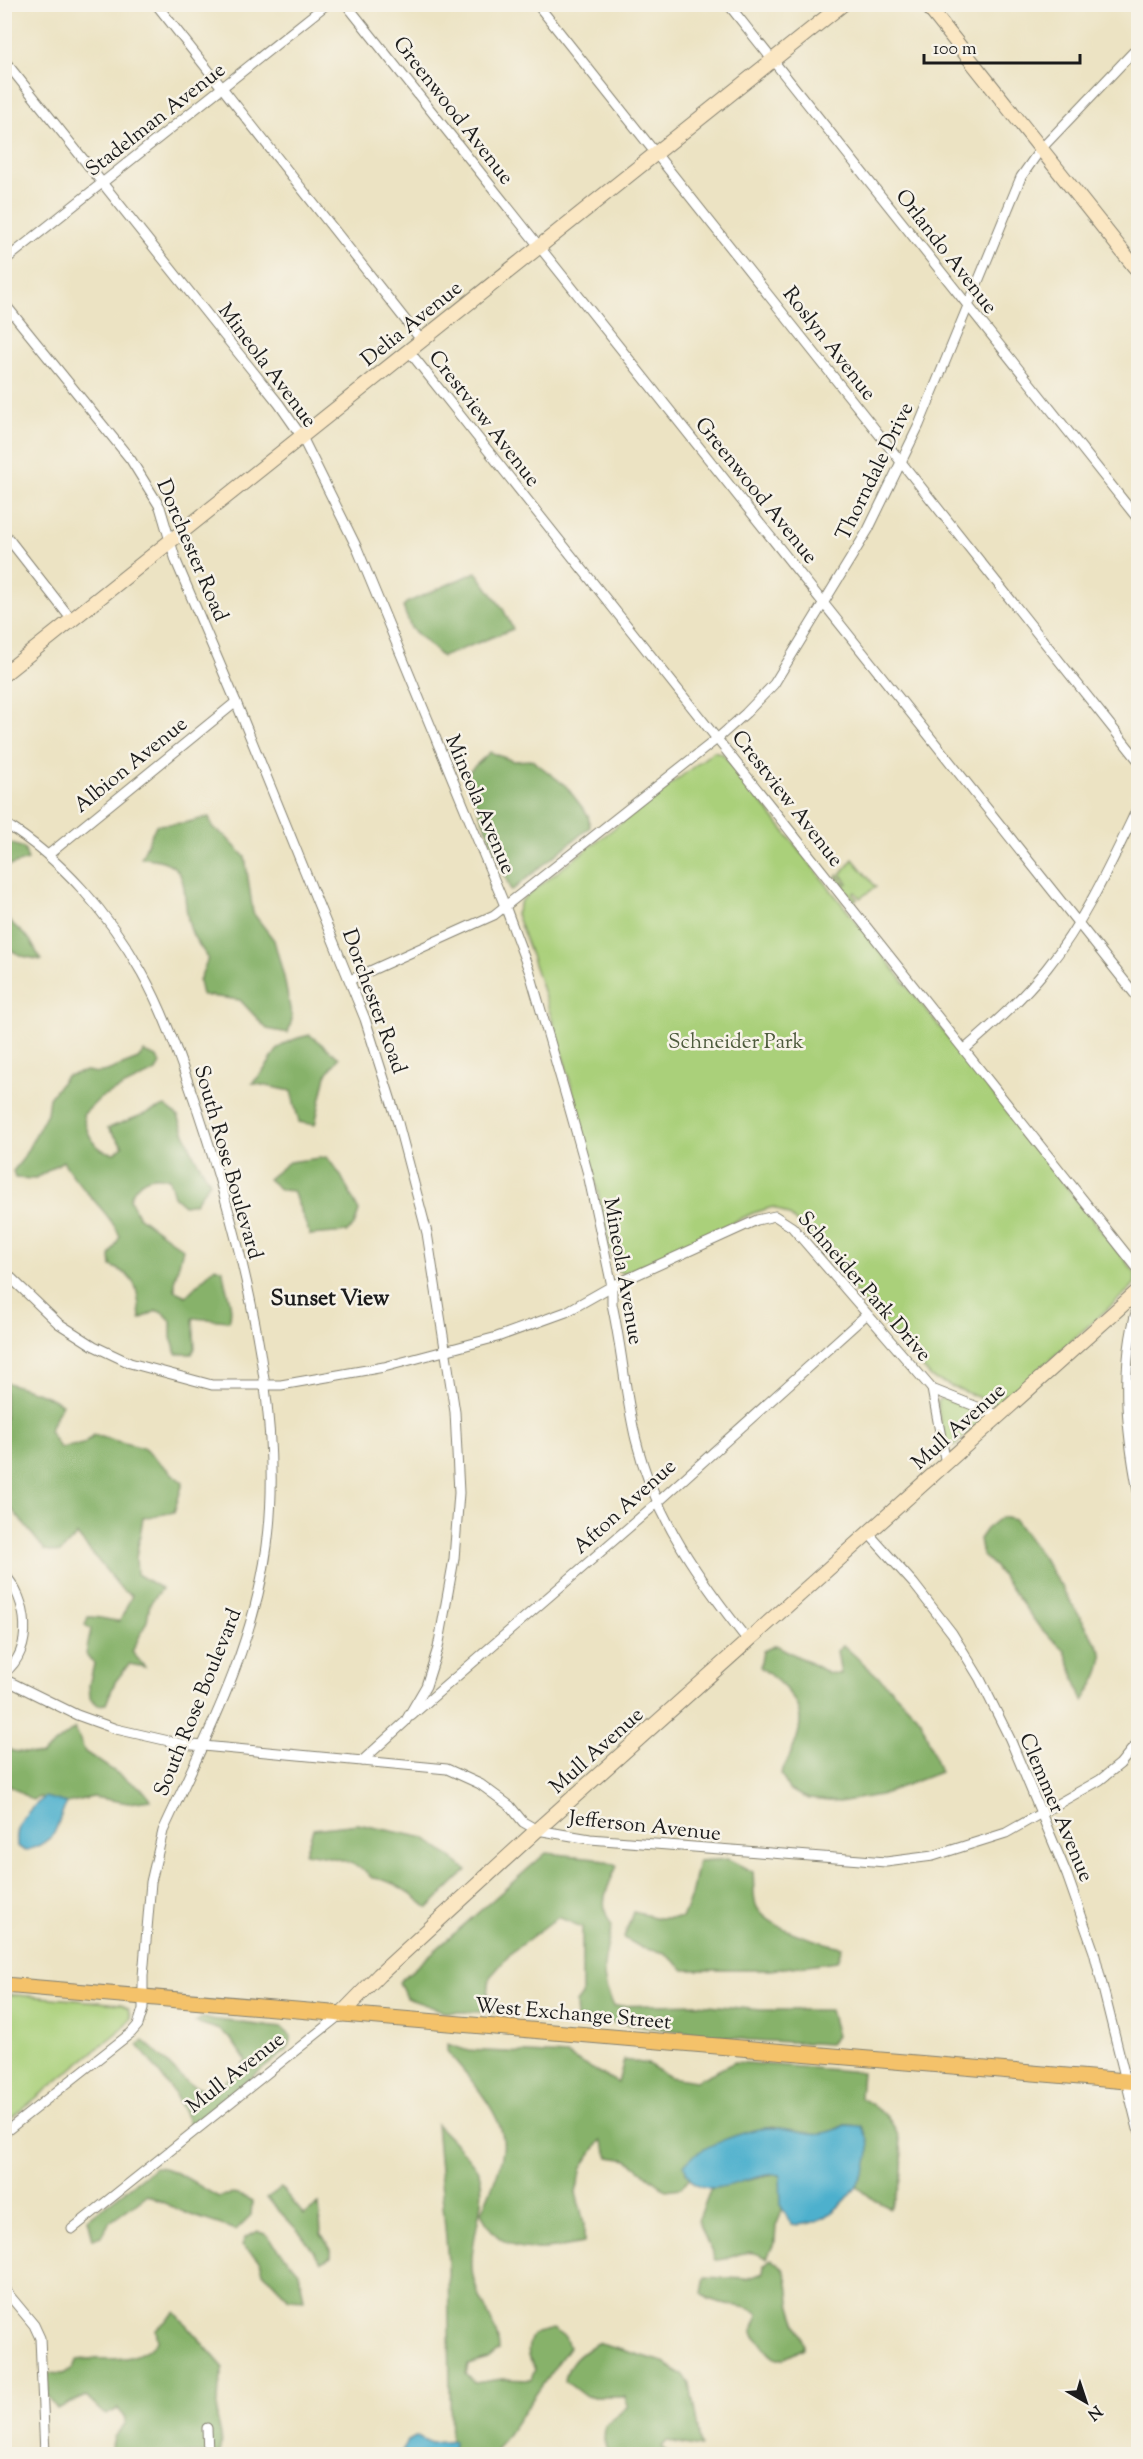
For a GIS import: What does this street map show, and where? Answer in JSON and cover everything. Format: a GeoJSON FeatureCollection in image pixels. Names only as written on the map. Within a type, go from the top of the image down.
{"type":"FeatureCollection","features":[{"type":"Feature","properties":{"kind":"main road","name":"West Exchange Street"},"geometry":{"type":"LineString","coordinates":[[4,1985],[1132,2082]]}},
{"type":"Feature","properties":{"kind":"street","name":"Crestview Avenue"},"geometry":{"type":"LineString","coordinates":[[156,4],[422,340]]}},
{"type":"Feature","properties":{"kind":"street","name":"Stadelman Avenue"},"geometry":{"type":"LineString","coordinates":[[4,261],[327,4]]}},
{"type":"Feature","properties":{"kind":"street","name":"Greenwood Avenue"},"geometry":{"type":"LineString","coordinates":[[346,4],[1138,998]]}},
{"type":"Feature","properties":{"kind":"street","name":"Roslyn Avenue"},"geometry":{"type":"LineString","coordinates":[[537,4],[902,459],[1138,760]]}},
{"type":"Feature","properties":{"kind":"street","name":"Orlando Avenue"},"geometry":{"type":"LineString","coordinates":[[728,4],[1138,519]]}},
{"type":"Feature","properties":{"kind":"street","name":"Delia Avenue"},"geometry":{"type":"LineString","coordinates":[[4,674],[843,4]]}},
{"type":"Feature","properties":{"kind":"street"},"geometry":{"type":"LineString","coordinates":[[926,4],[1138,271]]}},
{"type":"Feature","properties":{"kind":"street","name":"Thorndale Drive"},"geometry":{"type":"LineString","coordinates":[[350,980],[494,915],[718,738],[774,684],[868,530],[919,425],[1020,177],[1040,150],[1138,47]]}},
{"type":"Feature","properties":{"kind":"street","name":"Mineola Avenue"},"geometry":{"type":"LineString","coordinates":[[4,60],[273,396],[302,437],[357,548],[505,906],[530,973],[588,1174],[612,1286],[612,1304],[632,1422],[649,1484],[692,1567],[749,1642]]}},
{"type":"Feature","properties":{"kind":"street","name":"Dorchester Road"},"geometry":{"type":"LineString","coordinates":[[4,303],[145,479],[160,507],[170,542],[350,980],[387,1086],[412,1176],[435,1273],[447,1351],[459,1461],[454,1559],[438,1648],[426,1686],[405,1722],[362,1761]]}},
{"type":"Feature","properties":{"kind":"street","name":"Crestview Avenue"},"geometry":{"type":"LineString","coordinates":[[409,351],[1138,1269]]}},
{"type":"Feature","properties":{"kind":"street"},"geometry":{"type":"LineString","coordinates":[[4,533],[72,620]]}},
{"type":"Feature","properties":{"kind":"street","name":"Albion Avenue"},"geometry":{"type":"LineString","coordinates":[[48,855],[237,702]]}},
{"type":"Feature","properties":{"kind":"street"},"geometry":{"type":"LineString","coordinates":[[965,1049],[1022,997],[1049,966],[1078,922],[1138,807]]}},
{"type":"Feature","properties":{"kind":"street","name":"South Rose Boulevard"},"geometry":{"type":"LineString","coordinates":[[4,823],[48,855],[82,889],[118,934],[144,975],[164,1019],[199,1115],[225,1201],[245,1283],[264,1386],[271,1468],[270,1523],[255,1610],[238,1662],[163,1831],[156,1853],[151,1882],[142,2017],[130,2033],[4,2133]]}},
{"type":"Feature","properties":{"kind":"street","name":"Schneider Park Drive"},"geometry":{"type":"LineString","coordinates":[[612,1286],[757,1220],[779,1217],[792,1227],[932,1389],[1000,1416]]}},
{"type":"Feature","properties":{"kind":"street"},"geometry":{"type":"LineString","coordinates":[[4,1271],[32,1301],[58,1323],[112,1355],[187,1380],[227,1386],[264,1386],[340,1376],[447,1351],[497,1337],[566,1312],[612,1286]]}},
{"type":"Feature","properties":{"kind":"street","name":"Mull Avenue"},"geometry":{"type":"LineString","coordinates":[[72,2229],[340,2014],[379,1975],[537,1830],[1138,1291]]}},
{"type":"Feature","properties":{"kind":"street"},"geometry":{"type":"LineString","coordinates":[[1138,1305],[1127,1375],[1126,1404],[1138,1491]]}},
{"type":"Feature","properties":{"kind":"street","name":"Afton Avenue"},"geometry":{"type":"LineString","coordinates":[[405,1722],[657,1503],[866,1315]]}},
{"type":"Feature","properties":{"kind":"street","name":"Schneider Park Drive"},"geometry":{"type":"LineString","coordinates":[[932,1389],[946,1464]]}},
{"type":"Feature","properties":{"kind":"street","name":"Clemmer Avenue"},"geometry":{"type":"LineString","coordinates":[[869,1534],[914,1584],[963,1650],[1010,1739],[1067,1875],[1094,1952],[1132,2082],[1138,2129]]}},
{"type":"Feature","properties":{"kind":"street"},"geometry":{"type":"LineString","coordinates":[[4,1574],[20,1598],[25,1624],[18,1654],[4,1672]]}},
{"type":"Feature","properties":{"kind":"street","name":"Jefferson Avenue"},"geometry":{"type":"LineString","coordinates":[[4,1679],[67,1711],[116,1729],[182,1744],[455,1772],[500,1798],[523,1822],[537,1830],[612,1841],[886,1862],[933,1856],[958,1850],[1006,1833],[1100,1779],[1120,1764],[1138,1742]]}},
{"type":"Feature","properties":{"kind":"street"},"geometry":{"type":"LineString","coordinates":[[4,2289],[34,2325],[40,2338],[45,2454]]}},
{"type":"Feature","properties":{"kind":"street"},"geometry":{"type":"LineString","coordinates":[[207,2428],[208,2454]]}},
{"type":"Feature","properties":{"kind":"green space"},"geometry":{"type":"Polygon","coordinates":[[[476,572],[503,609],[513,629],[442,657],[411,628],[403,607],[406,603],[476,572]]]}},
{"type":"Feature","properties":{"kind":"green space","name":"Schneider Park"},"geometry":{"type":"Polygon","coordinates":[[[714,751],[723,754],[1135,1273],[1135,1283],[1130,1289],[1002,1402],[994,1404],[932,1378],[871,1311],[800,1226],[790,1216],[773,1207],[753,1213],[624,1274],[615,1269],[595,1179],[560,1045],[516,914],[521,901],[534,890],[714,751]]]}},
{"type":"Feature","properties":{"kind":"green space"},"geometry":{"type":"Polygon","coordinates":[[[490,752],[513,761],[532,760],[566,786],[588,815],[590,827],[511,891],[465,775],[490,752]]]}},
{"type":"Feature","properties":{"kind":"green space"},"geometry":{"type":"Polygon","coordinates":[[[209,817],[213,828],[225,836],[245,857],[253,913],[274,940],[284,977],[292,1019],[288,1033],[267,1029],[240,1000],[202,995],[199,981],[208,958],[192,933],[179,873],[172,865],[160,860],[141,858],[156,825],[184,823],[209,817]]]}},
{"type":"Feature","properties":{"kind":"green space"},"geometry":{"type":"Polygon","coordinates":[[[4,841],[24,848],[28,860],[5,867],[4,841]]]}},
{"type":"Feature","properties":{"kind":"green space"},"geometry":{"type":"Polygon","coordinates":[[[853,859],[876,887],[860,898],[855,892],[853,894],[857,899],[854,901],[836,876],[838,874],[846,884],[848,883],[841,874],[853,859]]]}},
{"type":"Feature","properties":{"kind":"green space"},"geometry":{"type":"Polygon","coordinates":[[[4,916],[30,940],[41,960],[22,956],[5,947],[4,916]]]}},
{"type":"Feature","properties":{"kind":"green space"},"geometry":{"type":"Polygon","coordinates":[[[310,1035],[339,1058],[326,1075],[315,1125],[299,1122],[291,1091],[252,1083],[279,1048],[295,1039],[310,1035]]]}},
{"type":"Feature","properties":{"kind":"green space"},"geometry":{"type":"Polygon","coordinates":[[[144,1052],[157,1057],[160,1064],[156,1071],[100,1098],[83,1115],[89,1135],[96,1145],[107,1152],[114,1153],[123,1146],[108,1128],[165,1106],[178,1116],[193,1154],[210,1182],[195,1203],[184,1205],[174,1196],[169,1179],[162,1177],[150,1178],[140,1183],[130,1199],[138,1216],[183,1249],[175,1278],[175,1291],[186,1296],[215,1267],[223,1270],[231,1309],[229,1321],[193,1318],[195,1348],[192,1354],[177,1354],[171,1338],[171,1321],[163,1312],[156,1311],[140,1319],[139,1301],[132,1280],[111,1266],[110,1256],[120,1236],[107,1215],[63,1161],[35,1179],[15,1178],[13,1171],[22,1160],[47,1113],[49,1098],[66,1076],[87,1071],[97,1073],[107,1071],[138,1059],[144,1052]]]}},
{"type":"Feature","properties":{"kind":"green space"},"geometry":{"type":"Polygon","coordinates":[[[327,1157],[341,1176],[359,1211],[354,1226],[347,1232],[310,1235],[293,1191],[281,1190],[268,1179],[289,1162],[327,1157]]]}},
{"type":"Feature","properties":{"kind":"green space"},"geometry":{"type":"Polygon","coordinates":[[[5,1382],[45,1395],[62,1404],[49,1431],[60,1448],[83,1444],[94,1435],[143,1448],[183,1483],[174,1512],[143,1518],[136,1558],[137,1574],[162,1589],[150,1603],[147,1621],[132,1652],[145,1667],[129,1664],[115,1682],[106,1704],[98,1705],[90,1698],[89,1685],[94,1664],[86,1654],[91,1629],[85,1625],[88,1617],[120,1621],[132,1595],[123,1591],[77,1535],[60,1553],[45,1550],[5,1501],[5,1382]]]}},
{"type":"Feature","properties":{"kind":"green space"},"geometry":{"type":"Polygon","coordinates":[[[942,1398],[975,1409],[983,1418],[955,1446],[946,1440],[941,1428],[937,1401],[942,1398]]]}},
{"type":"Feature","properties":{"kind":"green space"},"geometry":{"type":"Polygon","coordinates":[[[1001,1517],[1015,1520],[1043,1558],[1102,1652],[1100,1671],[1083,1701],[1065,1651],[1040,1628],[995,1567],[982,1555],[979,1539],[986,1529],[1001,1517]]]}},
{"type":"Feature","properties":{"kind":"green space"},"geometry":{"type":"Polygon","coordinates":[[[776,1645],[829,1673],[841,1674],[837,1651],[843,1645],[921,1720],[940,1772],[880,1795],[839,1802],[809,1799],[789,1790],[781,1773],[796,1740],[800,1726],[799,1714],[796,1703],[788,1692],[760,1667],[763,1651],[776,1645]]]}},
{"type":"Feature","properties":{"kind":"green space"},"geometry":{"type":"Polygon","coordinates":[[[75,1728],[85,1752],[144,1791],[151,1800],[128,1803],[93,1797],[67,1803],[40,1797],[32,1800],[5,1782],[4,1746],[12,1751],[41,1755],[75,1728]]]}},
{"type":"Feature","properties":{"kind":"green space"},"geometry":{"type":"Polygon","coordinates":[[[358,1824],[425,1838],[467,1870],[428,1908],[402,1888],[372,1878],[349,1863],[305,1853],[313,1829],[358,1824]]]}},
{"type":"Feature","properties":{"kind":"green space"},"geometry":{"type":"Polygon","coordinates":[[[546,1853],[596,1858],[617,1866],[607,1889],[604,1903],[607,1918],[612,1926],[605,1957],[604,1976],[614,2006],[698,2004],[761,2010],[830,2010],[837,2036],[830,2044],[749,2040],[577,2018],[576,2003],[582,1995],[582,1927],[558,1917],[513,1951],[490,1977],[488,1995],[506,2012],[446,2012],[406,1998],[399,1982],[546,1853]]]}},
{"type":"Feature","properties":{"kind":"green space"},"geometry":{"type":"Polygon","coordinates":[[[728,1859],[753,1872],[755,1901],[761,1913],[770,1921],[794,1933],[842,1947],[837,1961],[770,1970],[684,1970],[665,1953],[642,1948],[624,1938],[633,1912],[659,1918],[682,1918],[691,1896],[698,1861],[728,1859]]]}},
{"type":"Feature","properties":{"kind":"green space"},"geometry":{"type":"Polygon","coordinates":[[[5,1994],[121,2004],[128,2009],[131,2018],[125,2026],[5,2123],[5,1994]]]}},
{"type":"Feature","properties":{"kind":"green space"},"geometry":{"type":"Polygon","coordinates":[[[202,2018],[282,2028],[291,2036],[287,2050],[190,2125],[174,2093],[138,2045],[143,2041],[191,2085],[199,2088],[214,2087],[236,2073],[246,2061],[230,2038],[220,2030],[195,2022],[202,2018]]]}},
{"type":"Feature","properties":{"kind":"green space"},"geometry":{"type":"Polygon","coordinates":[[[447,2044],[465,2050],[567,2055],[618,2083],[624,2060],[648,2064],[669,2077],[696,2081],[735,2062],[862,2072],[860,2097],[887,2117],[899,2138],[902,2175],[899,2187],[890,2208],[874,2200],[857,2186],[863,2172],[867,2147],[861,2126],[845,2125],[823,2135],[772,2127],[752,2131],[704,2149],[686,2172],[690,2177],[681,2188],[666,2190],[628,2160],[609,2157],[601,2140],[582,2167],[576,2193],[584,2223],[584,2243],[538,2249],[511,2245],[499,2238],[489,2227],[481,2212],[502,2158],[503,2138],[499,2124],[484,2097],[447,2051],[447,2044]]]}},
{"type":"Feature","properties":{"kind":"green space"},"geometry":{"type":"Polygon","coordinates":[[[436,2124],[474,2164],[480,2176],[482,2188],[472,2268],[477,2290],[496,2333],[499,2350],[488,2359],[468,2365],[466,2374],[475,2383],[502,2379],[531,2380],[535,2369],[530,2360],[528,2348],[533,2334],[553,2329],[565,2337],[569,2347],[494,2454],[451,2454],[448,2262],[436,2124]]]}},
{"type":"Feature","properties":{"kind":"green space"},"geometry":{"type":"Polygon","coordinates":[[[155,2167],[170,2170],[219,2197],[232,2194],[252,2201],[251,2215],[236,2230],[188,2214],[147,2195],[110,2222],[101,2236],[93,2239],[88,2219],[155,2167]]]}},
{"type":"Feature","properties":{"kind":"green space"},"geometry":{"type":"Polygon","coordinates":[[[778,2174],[781,2177],[782,2211],[776,2226],[775,2241],[767,2258],[758,2254],[744,2253],[715,2260],[698,2221],[711,2188],[778,2174]]]}},
{"type":"Feature","properties":{"kind":"green space"},"geometry":{"type":"Polygon","coordinates":[[[281,2188],[304,2215],[319,2204],[321,2233],[331,2250],[331,2257],[321,2262],[301,2234],[267,2198],[281,2188]]]}},
{"type":"Feature","properties":{"kind":"green space"},"geometry":{"type":"Polygon","coordinates":[[[258,2231],[267,2235],[299,2272],[304,2300],[289,2299],[263,2272],[260,2261],[242,2245],[245,2238],[258,2231]]]}},
{"type":"Feature","properties":{"kind":"green space"},"geometry":{"type":"Polygon","coordinates":[[[771,2259],[778,2263],[786,2274],[791,2306],[804,2343],[804,2348],[779,2359],[771,2355],[754,2335],[753,2329],[758,2313],[745,2307],[712,2300],[702,2293],[705,2277],[747,2279],[763,2273],[764,2265],[771,2259]]]}},
{"type":"Feature","properties":{"kind":"green space"},"geometry":{"type":"Polygon","coordinates":[[[175,2312],[224,2368],[219,2386],[217,2418],[221,2435],[220,2454],[110,2454],[114,2437],[125,2424],[126,2418],[118,2409],[106,2415],[86,2396],[57,2409],[48,2397],[48,2373],[63,2374],[72,2369],[77,2360],[119,2359],[138,2355],[158,2341],[156,2330],[175,2312]]]}},
{"type":"Feature","properties":{"kind":"green space"},"geometry":{"type":"Polygon","coordinates":[[[597,2343],[660,2361],[683,2375],[690,2384],[701,2447],[667,2441],[662,2447],[669,2454],[608,2454],[604,2440],[605,2426],[628,2406],[625,2397],[586,2397],[565,2381],[572,2363],[597,2343]]]}},
{"type":"Feature","properties":{"kind":"water"},"geometry":{"type":"Polygon","coordinates":[[[45,1797],[67,1803],[51,1838],[25,1851],[17,1846],[20,1824],[28,1812],[45,1797]]]}},
{"type":"Feature","properties":{"kind":"water"},"geometry":{"type":"Polygon","coordinates":[[[845,2125],[861,2126],[868,2141],[868,2157],[863,2175],[853,2191],[839,2206],[824,2217],[807,2224],[791,2224],[781,2206],[780,2175],[768,2175],[713,2188],[701,2186],[691,2179],[684,2165],[690,2158],[712,2145],[752,2131],[773,2128],[825,2133],[845,2125]]]}},
{"type":"Feature","properties":{"kind":"water"},"geometry":{"type":"Polygon","coordinates":[[[417,2436],[431,2443],[454,2441],[453,2454],[400,2454],[408,2441],[417,2436]]]}},
{"type":"Feature","properties":{"kind":"district","name":"Sunset View"},"geometry":{"type":"Point","coordinates":[330,1297]}}]}
